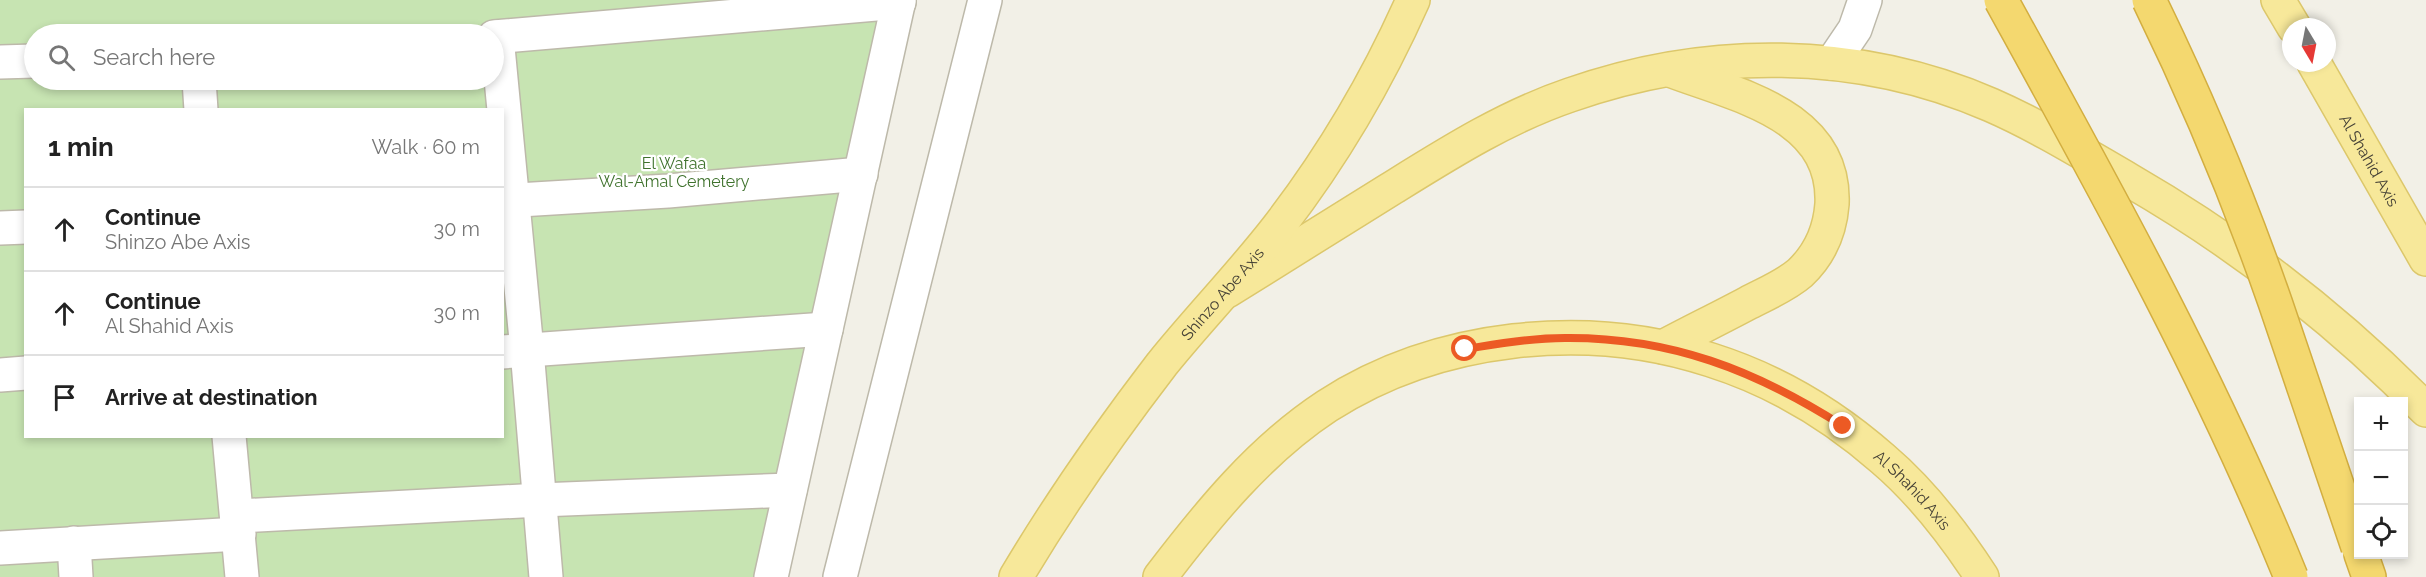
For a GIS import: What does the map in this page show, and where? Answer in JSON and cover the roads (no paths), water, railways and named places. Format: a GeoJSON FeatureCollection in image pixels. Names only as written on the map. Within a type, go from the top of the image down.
{"type":"FeatureCollection","features":[{"type":"Feature","properties":{"kind":"highway"},"geometry":{"type":"LineString","coordinates":[[2001,0],[2141,255],[2191,354],[2291,577]]}},
{"type":"Feature","properties":{"kind":"highway"},"geometry":{"type":"LineString","coordinates":[[2149,0],[2205,122],[2242,212],[2354,536]]}},
{"type":"Feature","properties":{"kind":"highway"},"geometry":{"type":"LineString","coordinates":[[2362,559],[2369,577]]}},
{"type":"Feature","properties":{"kind":"main road","name":"Shinzo Abe Axis"},"geometry":{"type":"LineString","coordinates":[[1016,577],[1054,514],[1107,436],[1164,362],[1227,291],[1281,224],[1330,154],[1374,80],[1413,0]]}},
{"type":"Feature","properties":{"kind":"main road"},"geometry":{"type":"LineString","coordinates":[[2278,0],[2289,18]]}},
{"type":"Feature","properties":{"kind":"main road"},"geometry":{"type":"LineString","coordinates":[[1227,291],[1467,142],[1517,116],[1569,95],[1623,78],[1668,69],[1750,60],[1832,63],[1912,78],[1989,105],[2026,122],[2147,190],[2236,247],[2302,297],[2365,351],[2426,410]]}},
{"type":"Feature","properties":{"kind":"main road"},"geometry":{"type":"LineString","coordinates":[[1161,577],[1219,504],[1289,433],[1328,405],[1371,382],[1418,363],[1456,352],[1514,341],[1584,338],[1663,347],[1780,287],[1798,274],[1814,257],[1825,238],[1831,217],[1832,194],[1828,172],[1819,151],[1806,134],[1789,118],[1668,69]]}},
{"type":"Feature","properties":{"kind":"main road","name":"Al Shahid Axis"},"geometry":{"type":"LineString","coordinates":[[2319,72],[2426,259]]}},
{"type":"Feature","properties":{"kind":"main road","name":"Al Shahid Axis"},"geometry":{"type":"LineString","coordinates":[[1663,347],[1711,359],[1757,377],[1843,426],[1884,459],[1922,496],[1956,537],[1982,577]]}},
{"type":"Feature","properties":{"kind":"lane"},"geometry":{"type":"LineString","coordinates":[[840,577],[985,0]]}},
{"type":"Feature","properties":{"kind":"lane"},"geometry":{"type":"LineString","coordinates":[[1832,63],[1856,29],[1865,0]]}},
{"type":"Feature","properties":{"kind":"lane"},"geometry":{"type":"LineString","coordinates":[[504,36],[899,1],[771,577]]}},
{"type":"Feature","properties":{"kind":"lane"},"geometry":{"type":"LineString","coordinates":[[0,63],[24,62]]}},
{"type":"Feature","properties":{"kind":"lane"},"geometry":{"type":"LineString","coordinates":[[200,90],[201,108]]}},
{"type":"Feature","properties":{"kind":"lane"},"geometry":{"type":"LineString","coordinates":[[499,90],[501,108]]}},
{"type":"Feature","properties":{"kind":"lane"},"geometry":{"type":"LineString","coordinates":[[504,151],[515,351],[540,500],[546,577]]}},
{"type":"Feature","properties":{"kind":"lane"},"geometry":{"type":"LineString","coordinates":[[508,201],[668,191],[861,174]]}},
{"type":"Feature","properties":{"kind":"lane"},"geometry":{"type":"LineString","coordinates":[[0,228],[24,227]]}},
{"type":"Feature","properties":{"kind":"lane"},"geometry":{"type":"LineString","coordinates":[[515,351],[826,329]]}},
{"type":"Feature","properties":{"kind":"lane"},"geometry":{"type":"LineString","coordinates":[[0,375],[24,373]]}},
{"type":"Feature","properties":{"kind":"lane"},"geometry":{"type":"LineString","coordinates":[[229,438],[242,577]]}},
{"type":"Feature","properties":{"kind":"lane"},"geometry":{"type":"LineString","coordinates":[[0,548],[75,543],[238,525],[540,500],[790,490]]}},
{"type":"Feature","properties":{"kind":"lane"},"geometry":{"type":"LineString","coordinates":[[75,543],[76,577]]}},
{"type":"Feature","properties":{"kind":"park label","name":"El Wafaa Wal-Amal Cemetery"},"geometry":{"type":"Point","coordinates":[674,172]}}]}
